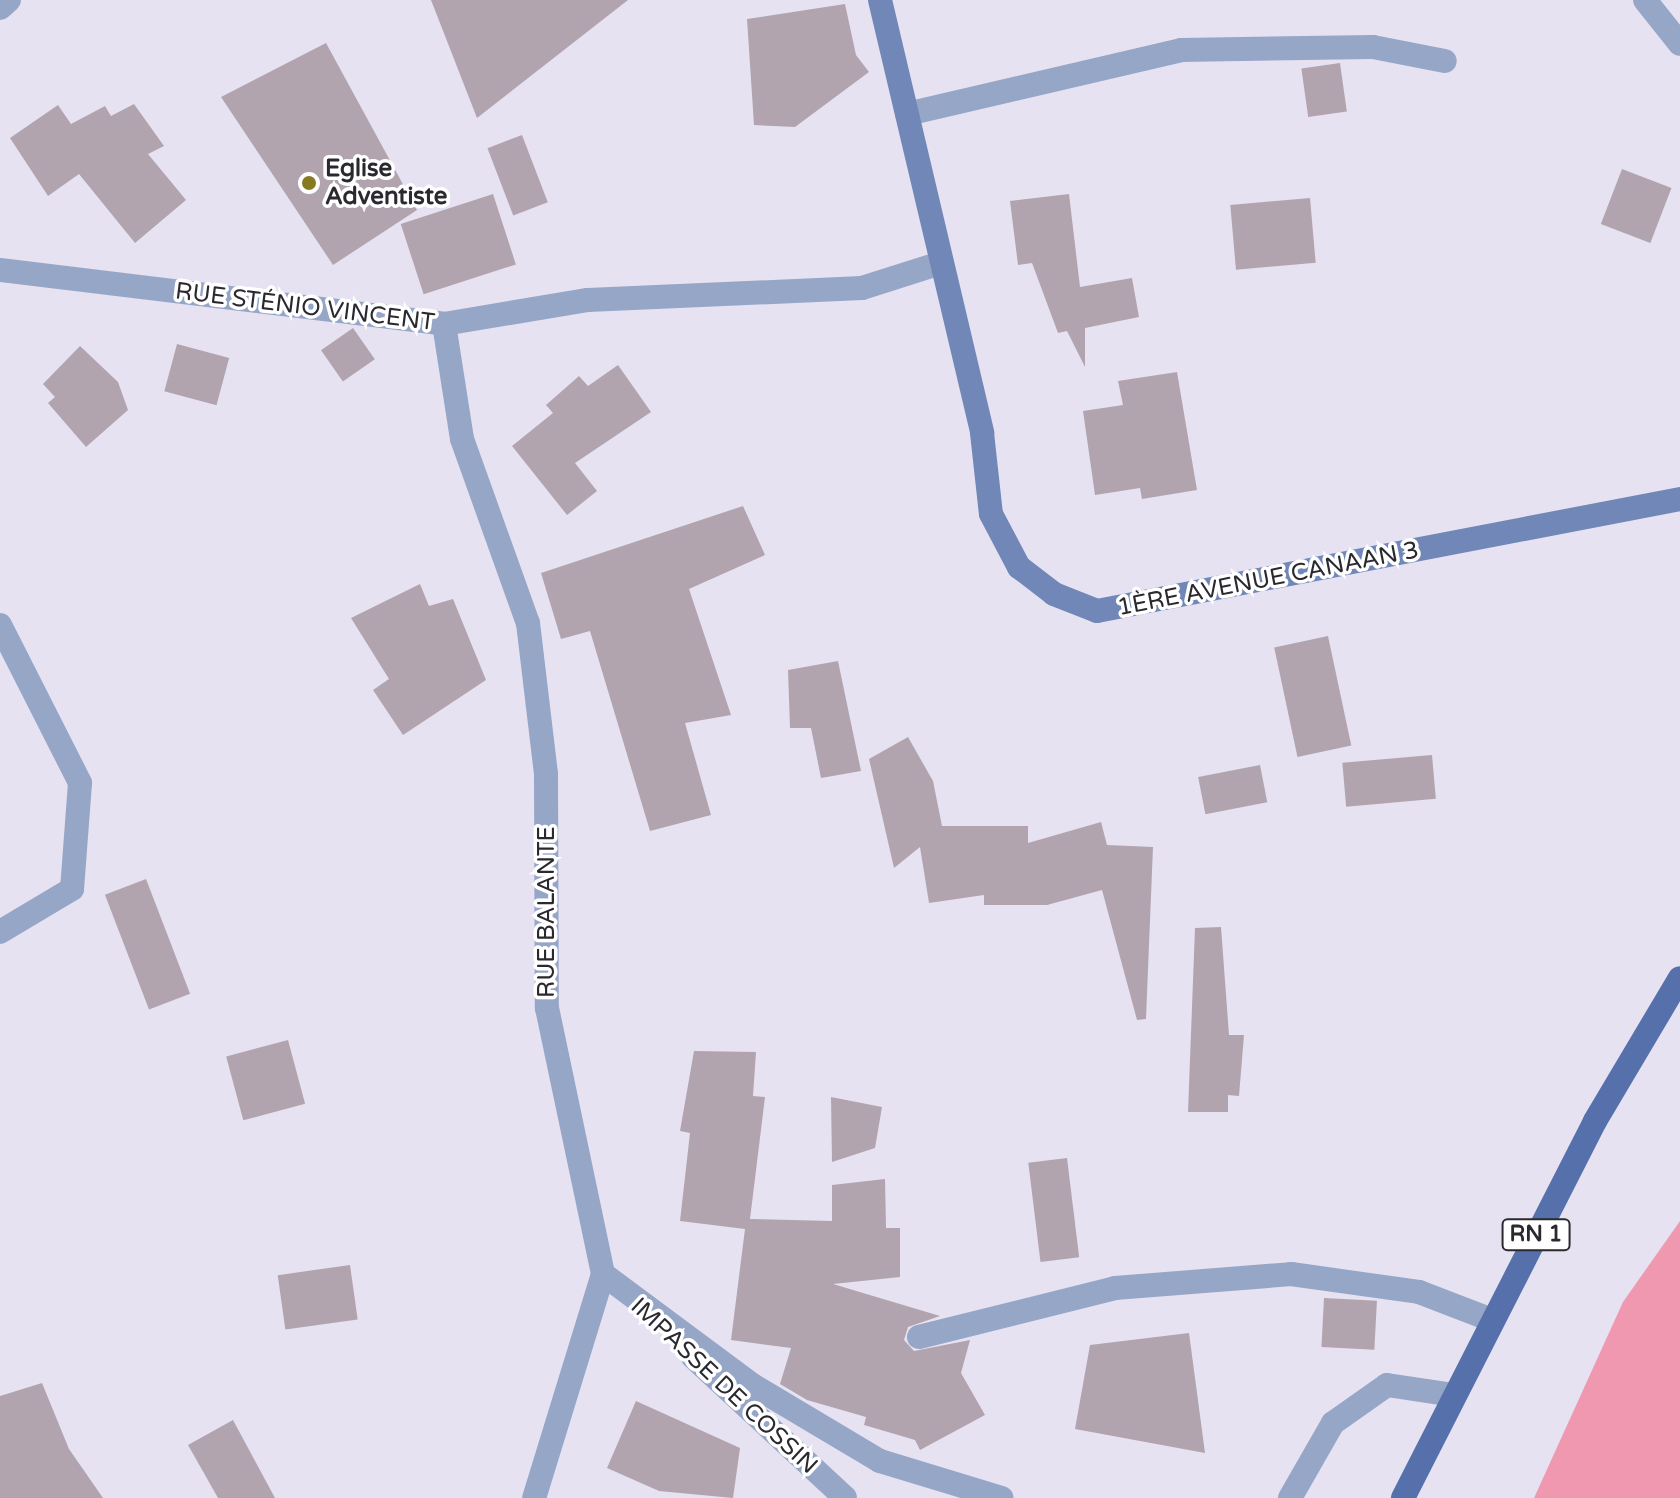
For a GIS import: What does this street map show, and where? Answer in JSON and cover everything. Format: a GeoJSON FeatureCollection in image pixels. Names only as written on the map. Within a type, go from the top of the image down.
{"type":"FeatureCollection","features":[{"type":"Feature","properties":{"kind":"main road","name":"1ÈRE AVENUE CANAAN 3"},"geometry":{"type":"LineString","coordinates":[[880,0],[982,433],[991,514],[1019,567],[1054,594],[1097,611],[1680,499]]}},
{"type":"Feature","properties":{"kind":"main road","name":"RN 1"},"geometry":{"type":"LineString","coordinates":[[1403,1498],[1595,1121],[1680,978]]}},
{"type":"Feature","properties":{"kind":"street"},"geometry":{"type":"LineString","coordinates":[[0,8],[9,0]]}},
{"type":"Feature","properties":{"kind":"street"},"geometry":{"type":"LineString","coordinates":[[1645,0],[1680,44]]}},
{"type":"Feature","properties":{"kind":"street"},"geometry":{"type":"LineString","coordinates":[[907,114],[1181,50],[1373,47],[1445,61]]}},
{"type":"Feature","properties":{"kind":"street","name":"RUE STÉNIO VINCENT"},"geometry":{"type":"LineString","coordinates":[[0,270],[444,324],[588,300],[862,288],[941,263]]}},
{"type":"Feature","properties":{"kind":"street","name":"RUE BALANTE"},"geometry":{"type":"LineString","coordinates":[[444,324],[462,439],[528,623],[546,774],[547,1008],[603,1274],[534,1498]]}},
{"type":"Feature","properties":{"kind":"street"},"geometry":{"type":"LineString","coordinates":[[0,625],[80,783],[72,889],[0,932]]}},
{"type":"Feature","properties":{"kind":"street"},"geometry":{"type":"LineString","coordinates":[[603,1274],[754,1386],[880,1461],[1002,1498]]}},
{"type":"Feature","properties":{"kind":"street","name":"IMPASSE DE COSSIN"},"geometry":{"type":"LineString","coordinates":[[603,1274],[845,1498]]}},
{"type":"Feature","properties":{"kind":"street"},"geometry":{"type":"LineString","coordinates":[[919,1337],[1115,1288],[1291,1274],[1419,1292],[1492,1320]]}},
{"type":"Feature","properties":{"kind":"street"},"geometry":{"type":"LineString","coordinates":[[1290,1498],[1333,1423],[1387,1385],[1454,1395]]}},
{"type":"Feature","properties":{"kind":"shaded area"},"geometry":{"type":"Polygon","coordinates":[[[1680,1221],[1680,1498],[1534,1498],[1623,1302],[1680,1221]]]}},
{"type":"Feature","properties":{"kind":"building"},"geometry":{"type":"Polygon","coordinates":[[[431,0],[628,0],[477,118],[431,0]]]}},
{"type":"Feature","properties":{"kind":"building"},"geometry":{"type":"Polygon","coordinates":[[[845,4],[856,55],[869,72],[795,127],[754,125],[747,19],[845,4]]]}},
{"type":"Feature","properties":{"kind":"building"},"geometry":{"type":"Polygon","coordinates":[[[326,43],[417,210],[333,265],[221,97],[326,43]]]}},
{"type":"Feature","properties":{"kind":"building"},"geometry":{"type":"Polygon","coordinates":[[[1340,63],[1347,112],[1308,117],[1301,68],[1340,63]]]}},
{"type":"Feature","properties":{"kind":"building"},"geometry":{"type":"Polygon","coordinates":[[[134,104],[164,146],[148,154],[186,200],[135,243],[79,174],[48,196],[10,138],[58,105],[71,124],[105,106],[111,116],[134,104]]]}},
{"type":"Feature","properties":{"kind":"building"},"geometry":{"type":"Polygon","coordinates":[[[522,135],[548,202],[513,215],[487,148],[522,135]]]}},
{"type":"Feature","properties":{"kind":"building"},"geometry":{"type":"Polygon","coordinates":[[[1622,169],[1671,188],[1650,243],[1601,224],[1622,169]]]}},
{"type":"Feature","properties":{"kind":"building"},"geometry":{"type":"Polygon","coordinates":[[[493,194],[516,264],[424,294],[401,224],[493,194]]]}},
{"type":"Feature","properties":{"kind":"building"},"geometry":{"type":"Polygon","coordinates":[[[1069,194],[1080,287],[1132,278],[1139,317],[1085,328],[1085,367],[1067,331],[1058,333],[1032,263],[1018,265],[1010,201],[1069,194]]]}},
{"type":"Feature","properties":{"kind":"building"},"geometry":{"type":"Polygon","coordinates":[[[1310,198],[1316,263],[1236,270],[1230,205],[1310,198]]]}},
{"type":"Feature","properties":{"kind":"building"},"geometry":{"type":"Polygon","coordinates":[[[353,328],[375,359],[343,381],[321,350],[353,328]]]}},
{"type":"Feature","properties":{"kind":"building"},"geometry":{"type":"Polygon","coordinates":[[[177,344],[229,358],[216,405],[164,391],[177,344]]]}},
{"type":"Feature","properties":{"kind":"building"},"geometry":{"type":"Polygon","coordinates":[[[80,346],[118,382],[128,410],[86,447],[48,403],[55,397],[43,384],[80,346]]]}},
{"type":"Feature","properties":{"kind":"building"},"geometry":{"type":"Polygon","coordinates":[[[618,365],[651,412],[575,463],[597,491],[567,515],[512,446],[553,413],[546,405],[579,376],[588,386],[618,365]]]}},
{"type":"Feature","properties":{"kind":"building"},"geometry":{"type":"Polygon","coordinates":[[[1177,372],[1197,490],[1142,499],[1140,488],[1095,495],[1083,411],[1123,405],[1118,381],[1177,372]]]}},
{"type":"Feature","properties":{"kind":"building"},"geometry":{"type":"Polygon","coordinates":[[[743,506],[765,555],[689,589],[731,715],[685,723],[711,815],[650,831],[590,631],[561,639],[541,573],[743,506]]]}},
{"type":"Feature","properties":{"kind":"building"},"geometry":{"type":"Polygon","coordinates":[[[420,584],[429,606],[453,599],[486,680],[403,735],[373,690],[389,679],[351,618],[420,584]]]}},
{"type":"Feature","properties":{"kind":"building"},"geometry":{"type":"Polygon","coordinates":[[[1328,636],[1351,746],[1297,757],[1274,647],[1328,636]]]}},
{"type":"Feature","properties":{"kind":"building"},"geometry":{"type":"Polygon","coordinates":[[[838,661],[861,771],[821,778],[811,728],[790,728],[788,670],[838,661]]]}},
{"type":"Feature","properties":{"kind":"building"},"geometry":{"type":"Polygon","coordinates":[[[908,737],[933,781],[942,826],[1028,826],[1028,843],[1101,822],[1107,845],[1153,847],[1146,1019],[1137,1020],[1102,890],[1047,905],[984,905],[984,895],[929,903],[920,847],[894,868],[869,759],[908,737]]]}},
{"type":"Feature","properties":{"kind":"building"},"geometry":{"type":"Polygon","coordinates":[[[1432,755],[1436,799],[1346,807],[1342,763],[1432,755]]]}},
{"type":"Feature","properties":{"kind":"building"},"geometry":{"type":"Polygon","coordinates":[[[1260,765],[1267,802],[1205,814],[1198,777],[1260,765]]]}},
{"type":"Feature","properties":{"kind":"building"},"geometry":{"type":"Polygon","coordinates":[[[146,879],[190,994],[149,1010],[105,895],[146,879]]]}},
{"type":"Feature","properties":{"kind":"building"},"geometry":{"type":"Polygon","coordinates":[[[1221,927],[1229,1035],[1244,1035],[1239,1096],[1228,1095],[1228,1112],[1188,1112],[1195,928],[1221,927]]]}},
{"type":"Feature","properties":{"kind":"building"},"geometry":{"type":"Polygon","coordinates":[[[288,1040],[305,1104],[243,1120],[226,1057],[288,1040]]]}},
{"type":"Feature","properties":{"kind":"building"},"geometry":{"type":"Polygon","coordinates":[[[694,1051],[756,1052],[753,1096],[765,1097],[750,1219],[832,1221],[832,1185],[885,1179],[886,1228],[900,1228],[900,1277],[833,1284],[940,1316],[908,1327],[904,1340],[914,1351],[970,1340],[961,1373],[985,1415],[920,1450],[915,1440],[864,1425],[866,1417],[807,1400],[780,1384],[791,1348],[731,1340],[745,1229],[680,1221],[690,1133],[680,1131],[694,1051]]]}},
{"type":"Feature","properties":{"kind":"building"},"geometry":{"type":"Polygon","coordinates":[[[831,1097],[882,1107],[875,1148],[832,1162],[831,1097]]]}},
{"type":"Feature","properties":{"kind":"building"},"geometry":{"type":"Polygon","coordinates":[[[1067,1158],[1079,1257],[1040,1262],[1028,1163],[1067,1158]]]}},
{"type":"Feature","properties":{"kind":"building"},"geometry":{"type":"Polygon","coordinates":[[[350,1265],[358,1319],[285,1330],[278,1275],[350,1265]]]}},
{"type":"Feature","properties":{"kind":"building"},"geometry":{"type":"Polygon","coordinates":[[[1324,1298],[1377,1301],[1374,1350],[1321,1347],[1324,1298]]]}},
{"type":"Feature","properties":{"kind":"building"},"geometry":{"type":"Polygon","coordinates":[[[1189,1333],[1205,1453],[1075,1429],[1090,1345],[1189,1333]]]}},
{"type":"Feature","properties":{"kind":"building"},"geometry":{"type":"Polygon","coordinates":[[[42,1383],[69,1449],[103,1498],[0,1498],[0,1396],[42,1383]]]}},
{"type":"Feature","properties":{"kind":"building"},"geometry":{"type":"Polygon","coordinates":[[[636,1401],[740,1448],[733,1498],[659,1491],[607,1468],[636,1401]]]}},
{"type":"Feature","properties":{"kind":"building"},"geometry":{"type":"Polygon","coordinates":[[[233,1420],[275,1498],[218,1498],[188,1445],[233,1420]]]}},
{"type":"Feature","properties":{"kind":"place","name":"Eglise Adventiste"},"geometry":{"type":"Point","coordinates":[309,183]}}]}
